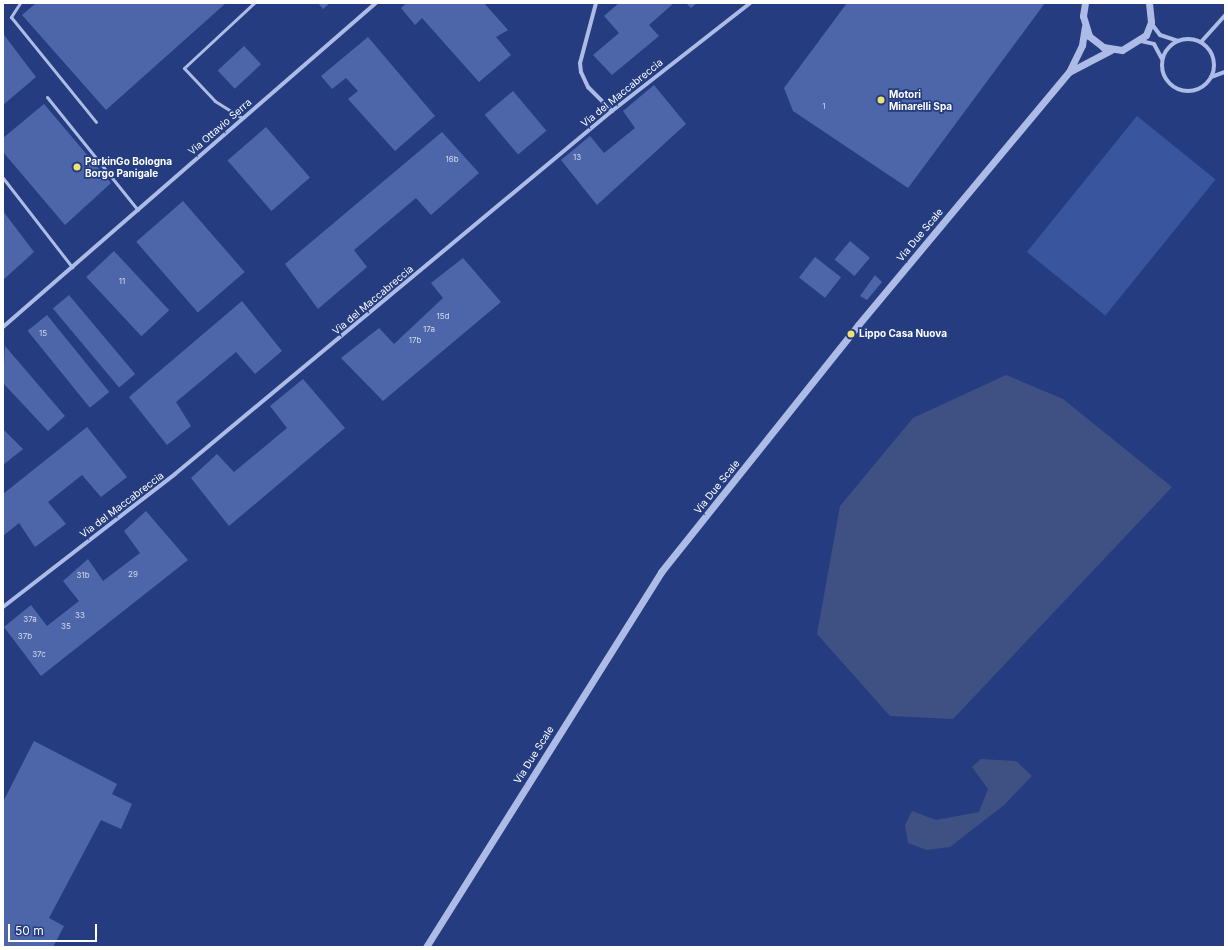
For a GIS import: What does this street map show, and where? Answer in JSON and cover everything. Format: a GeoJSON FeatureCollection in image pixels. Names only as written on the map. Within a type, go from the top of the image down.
{"type":"FeatureCollection","features":[{"type":"Feature","properties":{"kind":"street","name":"Via Ottavio Serra"},"geometry":{"type":"LineString","coordinates":[[3,327],[376,3]]}},
{"type":"Feature","properties":{"kind":"street"},"geometry":{"type":"LineString","coordinates":[[596,3],[581,72],[588,87],[612,111]]}},
{"type":"Feature","properties":{"kind":"street","name":"Via del Maccabreccia"},"geometry":{"type":"LineString","coordinates":[[3,606],[182,469],[612,111],[750,3]]}},
{"type":"Feature","properties":{"kind":"street"},"geometry":{"type":"LineString","coordinates":[[1079,3],[1085,27],[1095,42],[1112,50]]}},
{"type":"Feature","properties":{"kind":"street"},"geometry":{"type":"LineString","coordinates":[[1083,16],[1086,3]]}},
{"type":"Feature","properties":{"kind":"street"},"geometry":{"type":"LineString","coordinates":[[1150,4],[1151,22],[1141,41],[1154,44],[1162,61],[1164,76],[1183,91],[1199,89],[1210,78],[1225,72]]}},
{"type":"Feature","properties":{"kind":"street"},"geometry":{"type":"LineString","coordinates":[[1201,42],[1225,15]]}},
{"type":"Feature","properties":{"kind":"street"},"geometry":{"type":"LineString","coordinates":[[1151,22],[1160,35],[1178,41],[1201,42]]}},
{"type":"Feature","properties":{"kind":"street","name":"Via Due Scale"},"geometry":{"type":"LineString","coordinates":[[426,947],[661,572],[858,326],[1069,72],[1082,45],[1085,27]]}},
{"type":"Feature","properties":{"kind":"street","name":"Via Due Scale"},"geometry":{"type":"LineString","coordinates":[[1069,72],[1086,60],[1112,50],[1131,47],[1141,41]]}},
{"type":"Feature","properties":{"kind":"street"},"geometry":{"type":"LineString","coordinates":[[1162,61],[1167,49],[1178,41]]}},
{"type":"Feature","properties":{"kind":"street"},"geometry":{"type":"LineString","coordinates":[[1201,42],[1214,62],[1210,78]]}},
{"type":"Feature","properties":{"kind":"lane"},"geometry":{"type":"LineString","coordinates":[[20,3],[11,17],[96,122]]}},
{"type":"Feature","properties":{"kind":"lane"},"geometry":{"type":"LineString","coordinates":[[242,118],[215,101],[184,68],[254,3]]}},
{"type":"Feature","properties":{"kind":"lane"},"geometry":{"type":"LineString","coordinates":[[47,97],[138,210]]}},
{"type":"Feature","properties":{"kind":"lane"},"geometry":{"type":"LineString","coordinates":[[3,178],[72,267]]}},
{"type":"Feature","properties":{"kind":"shaded area"},"geometry":{"type":"Polygon","coordinates":[[[1137,116],[1215,180],[1105,316],[1027,252],[1137,116]]]}},
{"type":"Feature","properties":{"kind":"shaded area"},"geometry":{"type":"Polygon","coordinates":[[[1006,375],[1063,399],[1172,487],[953,719],[890,716],[817,634],[840,506],[913,418],[1006,375]]]}},
{"type":"Feature","properties":{"kind":"shaded area"},"geometry":{"type":"Polygon","coordinates":[[[981,759],[1016,761],[1032,776],[1004,805],[950,847],[927,850],[908,843],[905,825],[912,811],[936,820],[979,812],[988,789],[972,767],[981,759]]]}},
{"type":"Feature","properties":{"kind":"building"},"geometry":{"type":"Polygon","coordinates":[[[36,3],[226,3],[106,110],[22,15],[36,3]]]}},
{"type":"Feature","properties":{"kind":"building"},"geometry":{"type":"Polygon","coordinates":[[[318,3],[330,3],[323,9],[318,3]]]}},
{"type":"Feature","properties":{"kind":"building"},"geometry":{"type":"Polygon","coordinates":[[[407,3],[484,3],[508,30],[496,37],[511,55],[479,82],[422,18],[415,25],[401,8],[407,3]]]}},
{"type":"Feature","properties":{"kind":"building"},"geometry":{"type":"Polygon","coordinates":[[[619,3],[674,3],[649,25],[659,36],[612,75],[593,55],[619,33],[604,16],[619,3]]]}},
{"type":"Feature","properties":{"kind":"building"},"geometry":{"type":"Polygon","coordinates":[[[686,3],[697,3],[691,8],[686,3]]]}},
{"type":"Feature","properties":{"kind":"building","name":"Motori Minarelli Spa"},"geometry":{"type":"Polygon","coordinates":[[[847,3],[1045,3],[908,188],[793,111],[784,88],[847,3]]]}},
{"type":"Feature","properties":{"kind":"building"},"geometry":{"type":"Polygon","coordinates":[[[4,35],[36,77],[3,105],[3,36],[4,35]]]}},
{"type":"Feature","properties":{"kind":"building"},"geometry":{"type":"Polygon","coordinates":[[[368,37],[435,116],[395,151],[348,99],[358,91],[346,78],[332,89],[321,76],[368,37]]]}},
{"type":"Feature","properties":{"kind":"building"},"geometry":{"type":"Polygon","coordinates":[[[244,46],[261,64],[235,89],[218,71],[244,46]]]}},
{"type":"Feature","properties":{"kind":"building"},"geometry":{"type":"Polygon","coordinates":[[[654,85],[686,124],[597,205],[561,160],[590,136],[604,153],[635,128],[623,111],[654,85]]]}},
{"type":"Feature","properties":{"kind":"building"},"geometry":{"type":"Polygon","coordinates":[[[513,91],[546,131],[518,155],[485,115],[513,91]]]}},
{"type":"Feature","properties":{"kind":"building"},"geometry":{"type":"Polygon","coordinates":[[[44,104],[111,183],[65,225],[3,152],[3,138],[44,104]]]}},
{"type":"Feature","properties":{"kind":"building"},"geometry":{"type":"Polygon","coordinates":[[[266,127],[310,178],[271,211],[228,160],[266,127]]]}},
{"type":"Feature","properties":{"kind":"building"},"geometry":{"type":"Polygon","coordinates":[[[442,132],[479,173],[431,215],[416,198],[354,250],[367,267],[318,309],[285,264],[442,132]]]}},
{"type":"Feature","properties":{"kind":"building"},"geometry":{"type":"Polygon","coordinates":[[[183,201],[245,272],[198,313],[136,242],[183,201]]]}},
{"type":"Feature","properties":{"kind":"building"},"geometry":{"type":"Polygon","coordinates":[[[3,211],[34,252],[3,280],[3,211]]]}},
{"type":"Feature","properties":{"kind":"building"},"geometry":{"type":"Polygon","coordinates":[[[850,241],[870,258],[854,276],[835,259],[850,241]]]}},
{"type":"Feature","properties":{"kind":"building"},"geometry":{"type":"Polygon","coordinates":[[[114,251],[169,310],[141,336],[86,277],[114,251]]]}},
{"type":"Feature","properties":{"kind":"building"},"geometry":{"type":"Polygon","coordinates":[[[815,257],[841,277],[825,298],[799,277],[815,257]]]}},
{"type":"Feature","properties":{"kind":"building"},"geometry":{"type":"Polygon","coordinates":[[[463,258],[501,302],[383,401],[341,358],[379,328],[394,344],[443,298],[431,283],[463,258]]]}},
{"type":"Feature","properties":{"kind":"building"},"geometry":{"type":"Polygon","coordinates":[[[875,275],[882,282],[867,300],[860,296],[875,275]]]}},
{"type":"Feature","properties":{"kind":"building"},"geometry":{"type":"Polygon","coordinates":[[[69,295],[135,374],[119,387],[53,308],[69,295]]]}},
{"type":"Feature","properties":{"kind":"building"},"geometry":{"type":"Polygon","coordinates":[[[242,301],[282,351],[255,374],[236,352],[176,402],[191,426],[167,445],[129,397],[242,301]]]}},
{"type":"Feature","properties":{"kind":"building"},"geometry":{"type":"Polygon","coordinates":[[[47,315],[109,392],[90,408],[28,331],[47,315]]]}},
{"type":"Feature","properties":{"kind":"building"},"geometry":{"type":"Polygon","coordinates":[[[5,346],[65,416],[48,431],[3,383],[5,346]]]}},
{"type":"Feature","properties":{"kind":"building"},"geometry":{"type":"Polygon","coordinates":[[[303,379],[345,428],[229,526],[191,478],[217,454],[234,472],[287,428],[270,406],[303,379]]]}},
{"type":"Feature","properties":{"kind":"building"},"geometry":{"type":"Polygon","coordinates":[[[87,427],[127,477],[101,497],[82,475],[48,502],[66,524],[35,547],[19,523],[3,536],[3,494],[87,427]]]}},
{"type":"Feature","properties":{"kind":"building"},"geometry":{"type":"Polygon","coordinates":[[[3,429],[23,449],[3,465],[3,429]]]}},
{"type":"Feature","properties":{"kind":"building"},"geometry":{"type":"Polygon","coordinates":[[[146,511],[188,560],[41,676],[4,627],[31,605],[47,626],[79,601],[63,581],[88,559],[103,581],[140,553],[124,531],[146,511]]]}},
{"type":"Feature","properties":{"kind":"building"},"geometry":{"type":"Polygon","coordinates":[[[34,741],[117,784],[112,794],[132,804],[121,829],[101,820],[49,918],[64,926],[53,947],[3,947],[3,802],[34,741]]]}},
{"type":"Feature","properties":{"kind":"place","name":"Motori Minarelli Spa"},"geometry":{"type":"Point","coordinates":[881,100]}},
{"type":"Feature","properties":{"kind":"place","name":"ParkinGo Bologna Borgo Panigale"},"geometry":{"type":"Point","coordinates":[77,167]}},
{"type":"Feature","properties":{"kind":"place","name":"Lippo Casa Nuova"},"geometry":{"type":"Point","coordinates":[851,334]}}]}
